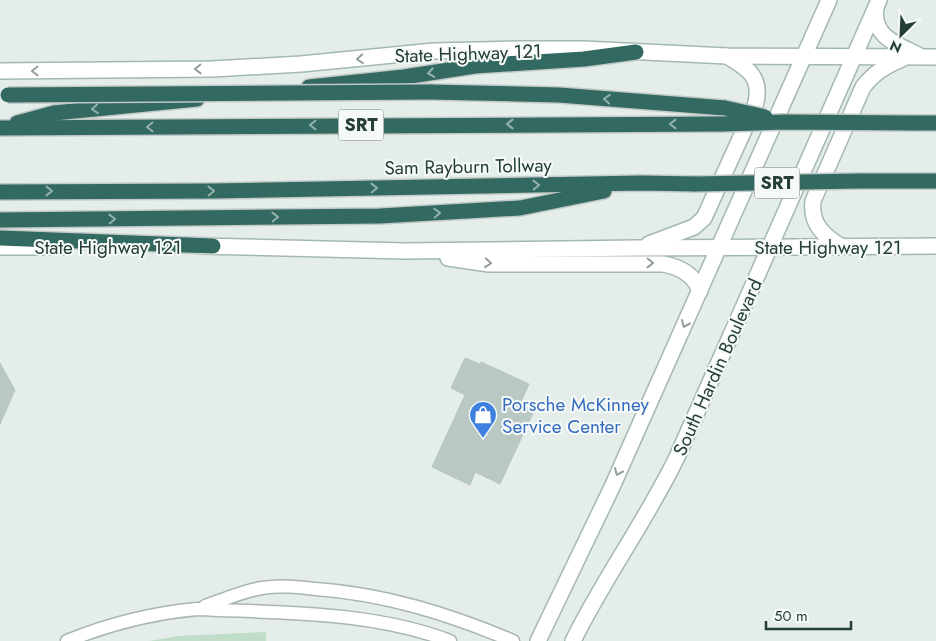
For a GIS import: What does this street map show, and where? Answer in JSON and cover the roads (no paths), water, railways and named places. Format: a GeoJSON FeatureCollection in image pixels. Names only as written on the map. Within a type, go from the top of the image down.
{"type":"FeatureCollection","features":[{"type":"Feature","properties":{"kind":"highway"},"geometry":{"type":"LineString","coordinates":[[0,128],[54,112],[143,105],[384,79],[475,66],[584,59],[636,52]]}},
{"type":"Feature","properties":{"kind":"highway"},"geometry":{"type":"LineString","coordinates":[[4,95],[430,92],[559,95],[725,108],[784,122]]}},
{"type":"Feature","properties":{"kind":"highway","name":"SRT"},"geometry":{"type":"LineString","coordinates":[[0,128],[721,124],[784,122],[936,123]]}},
{"type":"Feature","properties":{"kind":"highway","name":"Sam Rayburn Tollway"},"geometry":{"type":"LineString","coordinates":[[0,192],[936,181]]}},
{"type":"Feature","properties":{"kind":"highway"},"geometry":{"type":"LineString","coordinates":[[0,220],[380,216],[439,213],[520,208],[641,183]]}},
{"type":"Feature","properties":{"kind":"highway"},"geometry":{"type":"LineString","coordinates":[[0,238],[212,246]]}},
{"type":"Feature","properties":{"kind":"main road"},"geometry":{"type":"LineString","coordinates":[[538,641],[612,487],[829,0]]}},
{"type":"Feature","properties":{"kind":"main road"},"geometry":{"type":"LineString","coordinates":[[878,2],[875,21],[881,33],[894,43],[929,57]]}},
{"type":"Feature","properties":{"kind":"main road","name":"South Hardin Boulevard"},"geometry":{"type":"LineString","coordinates":[[573,641],[590,608],[664,485],[878,2]]}},
{"type":"Feature","properties":{"kind":"main road","name":"State Highway 121"},"geometry":{"type":"LineString","coordinates":[[0,71],[212,69],[301,64],[454,51],[584,49],[727,56],[929,57]]}},
{"type":"Feature","properties":{"kind":"main road"},"geometry":{"type":"LineString","coordinates":[[638,248],[694,227],[704,218],[710,206],[756,106],[758,94],[754,75],[727,56]]}},
{"type":"Feature","properties":{"kind":"main road"},"geometry":{"type":"LineString","coordinates":[[843,247],[829,239],[818,228],[813,215],[813,201],[863,88],[873,75],[885,66],[905,58]]}},
{"type":"Feature","properties":{"kind":"main road","name":"State Highway 121"},"geometry":{"type":"LineString","coordinates":[[0,247],[212,246],[405,251],[936,246]]}},
{"type":"Feature","properties":{"kind":"main road"},"geometry":{"type":"LineString","coordinates":[[405,251],[489,264],[663,264],[679,268],[692,277],[700,292]]}},
{"type":"Feature","properties":{"kind":"street"},"geometry":{"type":"LineString","coordinates":[[197,609],[263,588],[290,587],[326,590],[364,595],[421,607],[470,623],[513,641]]}},
{"type":"Feature","properties":{"kind":"street"},"geometry":{"type":"LineString","coordinates":[[67,641],[132,620],[197,609],[329,616],[398,626],[450,641]]}},
{"type":"Feature","properties":{"kind":"place","name":"Porsche McKinney Service Center"},"geometry":{"type":"Point","coordinates":[483,439]}}]}
